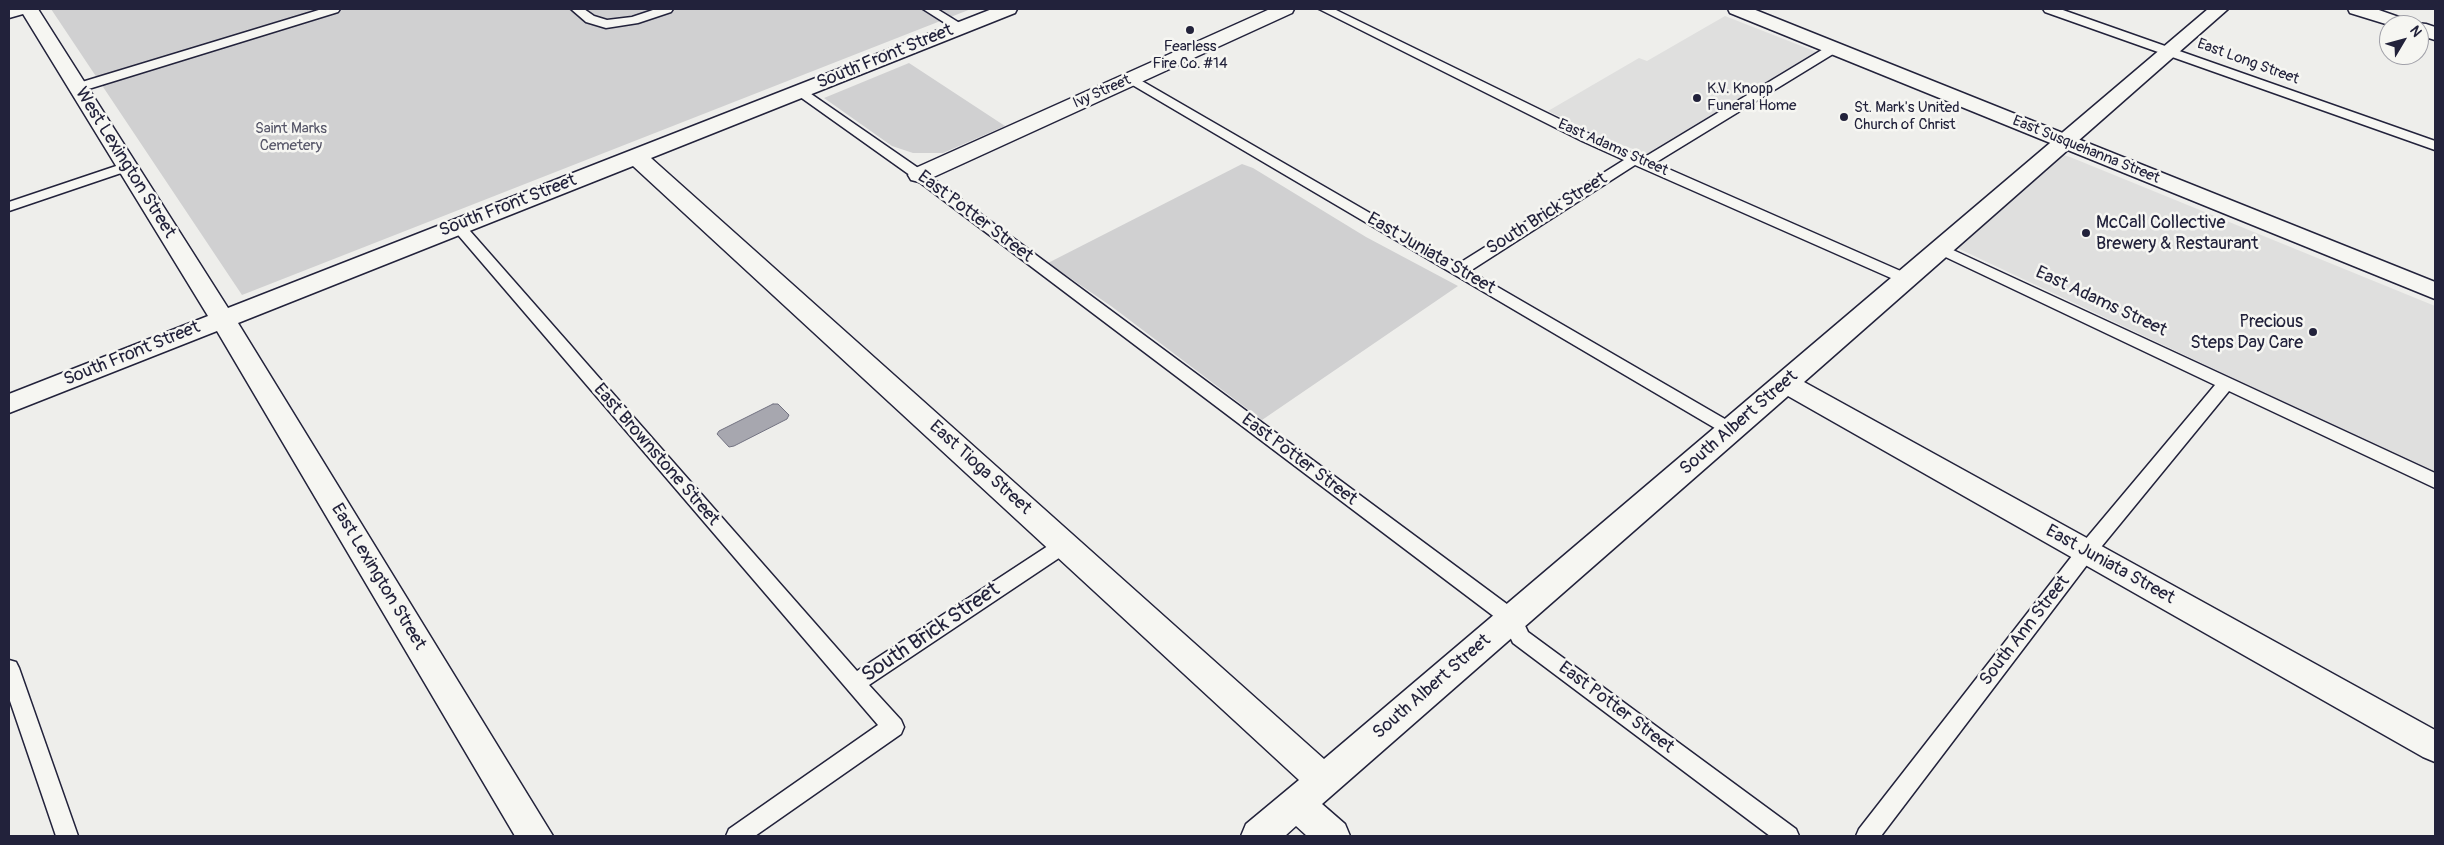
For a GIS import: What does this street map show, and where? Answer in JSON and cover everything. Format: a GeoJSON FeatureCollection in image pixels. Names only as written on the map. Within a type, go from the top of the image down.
{"type":"FeatureCollection","features":[{"type":"Feature","properties":{"kind":"street","name":"West Lexington Street"},"geometry":{"type":"LineString","coordinates":[[27,9],[128,166],[222,318]]}},
{"type":"Feature","properties":{"kind":"street","name":"South Front Street"},"geometry":{"type":"LineString","coordinates":[[9,404],[222,318],[1008,9]]}},
{"type":"Feature","properties":{"kind":"street","name":"Ivy Street"},"geometry":{"type":"LineString","coordinates":[[918,175],[1285,9]]}},
{"type":"Feature","properties":{"kind":"street","name":"East Susquehanna Street"},"geometry":{"type":"LineString","coordinates":[[1737,9],[2435,291]]}},
{"type":"Feature","properties":{"kind":"street","name":"South Albert Street"},"geometry":{"type":"LineString","coordinates":[[1259,836],[2219,9]]}},
{"type":"Feature","properties":{"kind":"street"},"geometry":{"type":"LineString","coordinates":[[2357,9],[2379,16]]}},
{"type":"Feature","properties":{"kind":"street","name":"East Tioga Street"},"geometry":{"type":"LineString","coordinates":[[635,156],[1324,780]]}},
{"type":"Feature","properties":{"kind":"street","name":"East Lexington Street"},"geometry":{"type":"LineString","coordinates":[[222,318],[535,836]]}},
{"type":"Feature","properties":{"kind":"street","name":"East Juniata Street"},"geometry":{"type":"LineString","coordinates":[[1785,383],[2435,747]]}},
{"type":"Feature","properties":{"kind":"street"},"geometry":{"type":"LineString","coordinates":[[1297,804],[1332,836]]}},
{"type":"Feature","properties":{"kind":"lane"},"geometry":{"type":"LineString","coordinates":[[9,14],[27,9]]}},
{"type":"Feature","properties":{"kind":"lane"},"geometry":{"type":"LineString","coordinates":[[77,88],[334,9]]}},
{"type":"Feature","properties":{"kind":"lane"},"geometry":{"type":"LineString","coordinates":[[577,9],[590,19],[606,24],[634,20],[667,9]]}},
{"type":"Feature","properties":{"kind":"lane"},"geometry":{"type":"LineString","coordinates":[[929,9],[960,27]]}},
{"type":"Feature","properties":{"kind":"lane","name":"East Adams Street"},"geometry":{"type":"LineString","coordinates":[[1328,9],[1564,127],[1906,279]]}},
{"type":"Feature","properties":{"kind":"lane","name":"East Long Street"},"geometry":{"type":"LineString","coordinates":[[2049,9],[2435,146]]}},
{"type":"Feature","properties":{"kind":"lane","name":"South Brick Street"},"geometry":{"type":"LineString","coordinates":[[1458,270],[1641,160],[1834,48]]}},
{"type":"Feature","properties":{"kind":"lane","name":"East Juniata Street"},"geometry":{"type":"LineString","coordinates":[[1130,80],[1731,430]]}},
{"type":"Feature","properties":{"kind":"lane","name":"East Potter Street"},"geometry":{"type":"LineString","coordinates":[[801,91],[918,175],[1512,619],[1520,637],[1788,836]]}},
{"type":"Feature","properties":{"kind":"lane"},"geometry":{"type":"LineString","coordinates":[[9,207],[128,166]]}},
{"type":"Feature","properties":{"kind":"lane","name":"East Brownstone Street"},"geometry":{"type":"LineString","coordinates":[[458,226],[855,683]]}},
{"type":"Feature","properties":{"kind":"lane","name":"East Adams Street"},"geometry":{"type":"LineString","coordinates":[[1940,249],[2435,481]]}},
{"type":"Feature","properties":{"kind":"lane","name":"South Ann Street"},"geometry":{"type":"LineString","coordinates":[[1867,836],[2086,552],[2226,383]]}},
{"type":"Feature","properties":{"kind":"lane","name":"South Brick Street"},"geometry":{"type":"LineString","coordinates":[[737,836],[893,727],[855,683],[1064,545]]}},
{"type":"Feature","properties":{"kind":"lane"},"geometry":{"type":"LineString","coordinates":[[9,668],[67,836]]}},
{"type":"Feature","properties":{"kind":"shaded area"},"geometry":{"type":"Polygon","coordinates":[[[1725,16],[1827,56],[1658,158],[1608,140],[1548,111],[1639,58],[1647,61],[1725,16]]]}},
{"type":"Feature","properties":{"kind":"shaded area"},"geometry":{"type":"Polygon","coordinates":[[[2056,153],[2070,157],[2435,306],[2435,473],[1951,245],[2056,153]]]}},
{"type":"Feature","properties":{"kind":"shaded area"},"geometry":{"type":"Polygon","coordinates":[[[773,404],[778,404],[789,415],[787,419],[734,446],[729,447],[717,434],[719,431],[773,404]]]}},
{"type":"Feature","properties":{"kind":"green space","name":"Saint Marks Cemetery"},"geometry":{"type":"Polygon","coordinates":[[[51,9],[971,9],[242,295],[51,9]]]}},
{"type":"Feature","properties":{"kind":"green space"},"geometry":{"type":"Polygon","coordinates":[[[909,63],[1005,126],[943,153],[913,153],[892,146],[824,98],[909,63]]]}},
{"type":"Feature","properties":{"kind":"green space"},"geometry":{"type":"Polygon","coordinates":[[[1242,164],[1253,168],[1366,237],[1458,286],[1262,420],[1111,306],[1048,263],[1242,164]]]}},
{"type":"Feature","properties":{"kind":"place","name":"Fearless Fire Co. #14"},"geometry":{"type":"Point","coordinates":[1190,30]}},
{"type":"Feature","properties":{"kind":"place","name":"K.V. Knopp Funeral Home"},"geometry":{"type":"Point","coordinates":[1697,98]}},
{"type":"Feature","properties":{"kind":"place","name":"St. Mark's United Church of Christ"},"geometry":{"type":"Point","coordinates":[1844,117]}},
{"type":"Feature","properties":{"kind":"place","name":"McCall Collective Brewery & Restaurant"},"geometry":{"type":"Point","coordinates":[2086,233]}},
{"type":"Feature","properties":{"kind":"place","name":"Precious Steps Day Care"},"geometry":{"type":"Point","coordinates":[2313,332]}}]}
